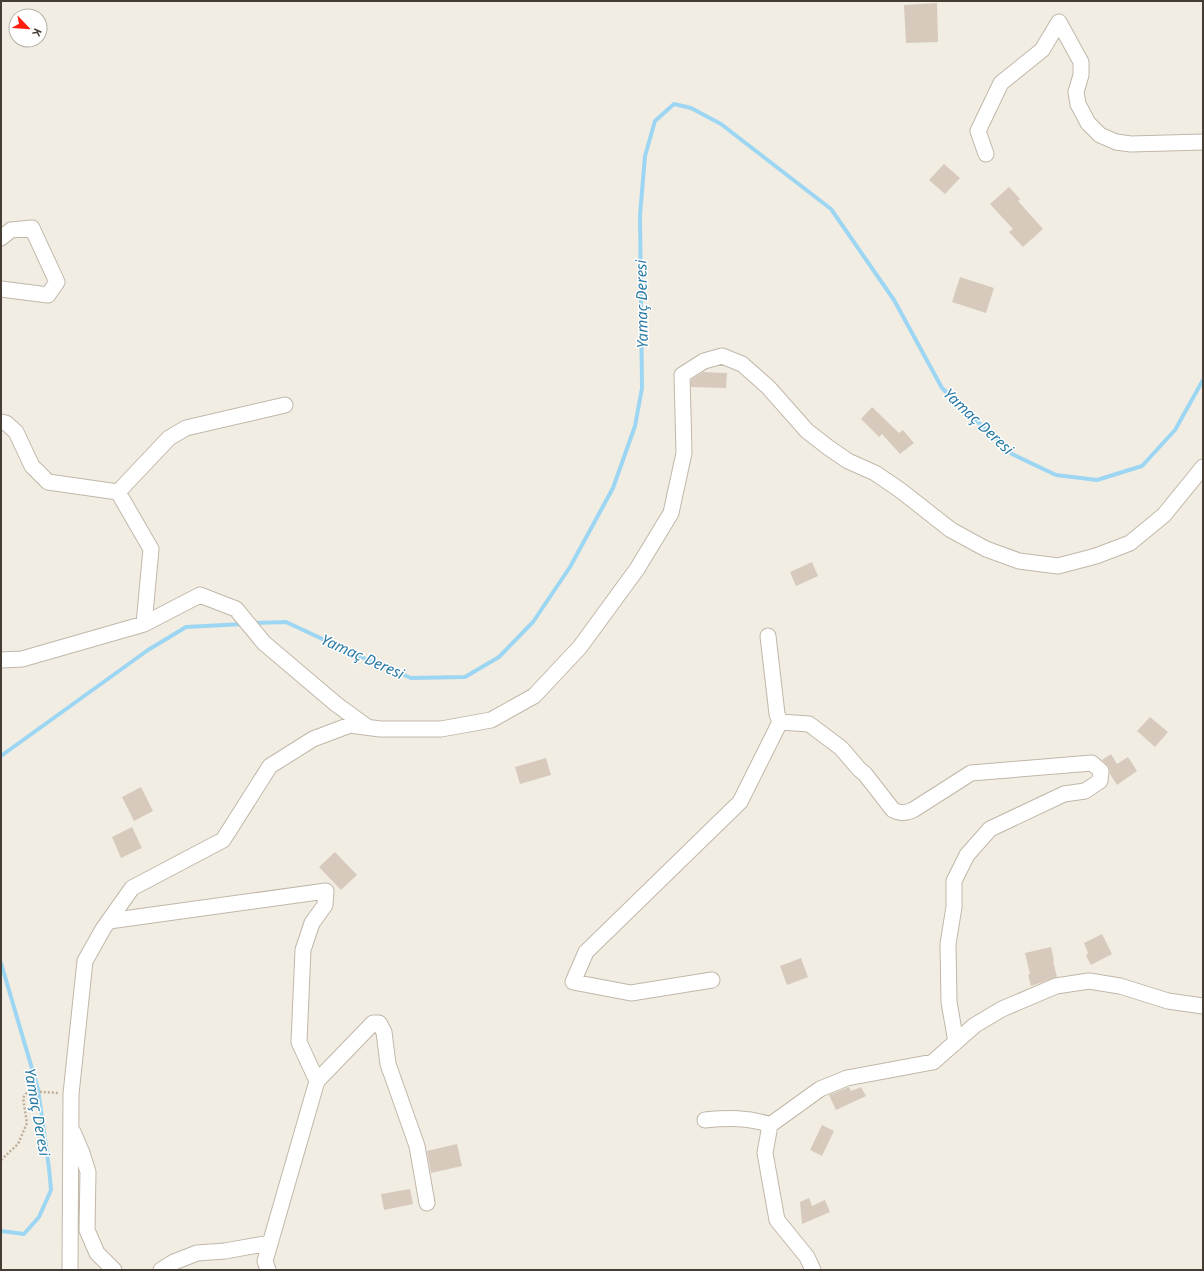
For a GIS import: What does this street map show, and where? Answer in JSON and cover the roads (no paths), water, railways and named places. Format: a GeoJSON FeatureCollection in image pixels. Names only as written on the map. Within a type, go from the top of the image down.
{"type":"FeatureCollection","features":[{"type":"Feature","properties":{"kind":"street"},"geometry":{"type":"LineString","coordinates":[[986,154],[978,131],[1001,83],[1042,50],[1059,22],[1081,62],[1081,75],[1076,92],[1078,104],[1088,123],[1100,134],[1116,142],[1131,144],[1203,142]]}},
{"type":"Feature","properties":{"kind":"street"},"geometry":{"type":"LineString","coordinates":[[1,238],[11,230],[32,228],[58,282],[48,295],[1,289]]}},
{"type":"Feature","properties":{"kind":"street"},"geometry":{"type":"LineString","coordinates":[[70,1270],[71,1094],[85,962],[109,921],[132,888],[223,840],[270,766],[312,738],[350,725],[380,729],[441,729],[491,720],[534,696],[580,647],[637,569],[671,513],[684,453],[682,375],[704,361],[722,356],[742,364],[768,387],[807,431],[829,448],[848,461],[875,473],[900,490],[951,530],[986,549],[1019,561],[1058,566],[1096,556],[1130,543],[1164,515],[1203,466]]}},
{"type":"Feature","properties":{"kind":"street"},"geometry":{"type":"LineString","coordinates":[[118,492],[169,438],[186,428],[285,405]]}},
{"type":"Feature","properties":{"kind":"street"},"geometry":{"type":"LineString","coordinates":[[1,422],[6,423],[16,432],[32,466],[48,482],[118,492]]}},
{"type":"Feature","properties":{"kind":"street"},"geometry":{"type":"LineString","coordinates":[[118,492],[151,550],[144,624]]}},
{"type":"Feature","properties":{"kind":"street"},"geometry":{"type":"LineString","coordinates":[[1,660],[22,659],[144,624],[200,595],[236,609],[264,642],[336,704],[367,727]]}},
{"type":"Feature","properties":{"kind":"street"},"geometry":{"type":"LineString","coordinates":[[712,980],[631,993],[573,982],[586,952],[740,802],[780,722],[777,714],[768,636]]}},
{"type":"Feature","properties":{"kind":"street"},"geometry":{"type":"LineString","coordinates":[[780,722],[809,724],[842,748],[858,769],[865,774],[893,810],[898,813],[905,813],[913,810],[970,773],[1092,763],[1101,771],[1100,781],[1085,791],[1064,794],[990,829],[967,854],[954,881],[954,907],[948,944],[949,1002],[956,1042]]}},
{"type":"Feature","properties":{"kind":"street"},"geometry":{"type":"LineString","coordinates":[[109,921],[326,891],[325,905],[312,923],[303,950],[299,1042],[317,1081]]}},
{"type":"Feature","properties":{"kind":"street"},"geometry":{"type":"LineString","coordinates":[[813,1270],[807,1257],[777,1220],[765,1153],[770,1125],[820,1089],[847,1078],[933,1062],[975,1026],[1002,1009],[1056,986],[1089,981],[1120,986],[1168,1001],[1203,1006]]}},
{"type":"Feature","properties":{"kind":"street"},"geometry":{"type":"LineString","coordinates":[[268,1270],[265,1261],[317,1081],[373,1023],[379,1023],[384,1032],[388,1064],[417,1146],[427,1202]]}},
{"type":"Feature","properties":{"kind":"street"},"geometry":{"type":"LineString","coordinates":[[705,1120],[731,1118],[760,1121],[770,1125]]}},
{"type":"Feature","properties":{"kind":"street"},"geometry":{"type":"LineString","coordinates":[[71,1127],[88,1172],[87,1230],[97,1253],[114,1270]]}},
{"type":"Feature","properties":{"kind":"street"},"geometry":{"type":"LineString","coordinates":[[161,1270],[174,1262],[197,1253],[225,1251],[270,1244]]}},
{"type":"Feature","properties":{"kind":"waterway","name":"Yamaç Deresi"},"geometry":{"type":"LineString","coordinates":[[252,623],[286,622],[411,678],[465,677],[499,657],[533,622],[570,567],[613,488],[635,426],[642,388],[640,215],[645,156],[655,121],[674,104],[691,108],[721,124],[831,209],[894,300],[942,388],[1012,454],[1056,475],[1097,480],[1142,466],[1175,430],[1203,380]]}},
{"type":"Feature","properties":{"kind":"waterway","name":"Yamaç Deresi"},"geometry":{"type":"LineString","coordinates":[[1,756],[148,650],[186,627],[244,624]]}},
{"type":"Feature","properties":{"kind":"waterway","name":"Yamaç Deresi"},"geometry":{"type":"LineString","coordinates":[[1,963],[38,1089],[51,1190],[39,1217],[24,1234],[1,1231]]}}]}
